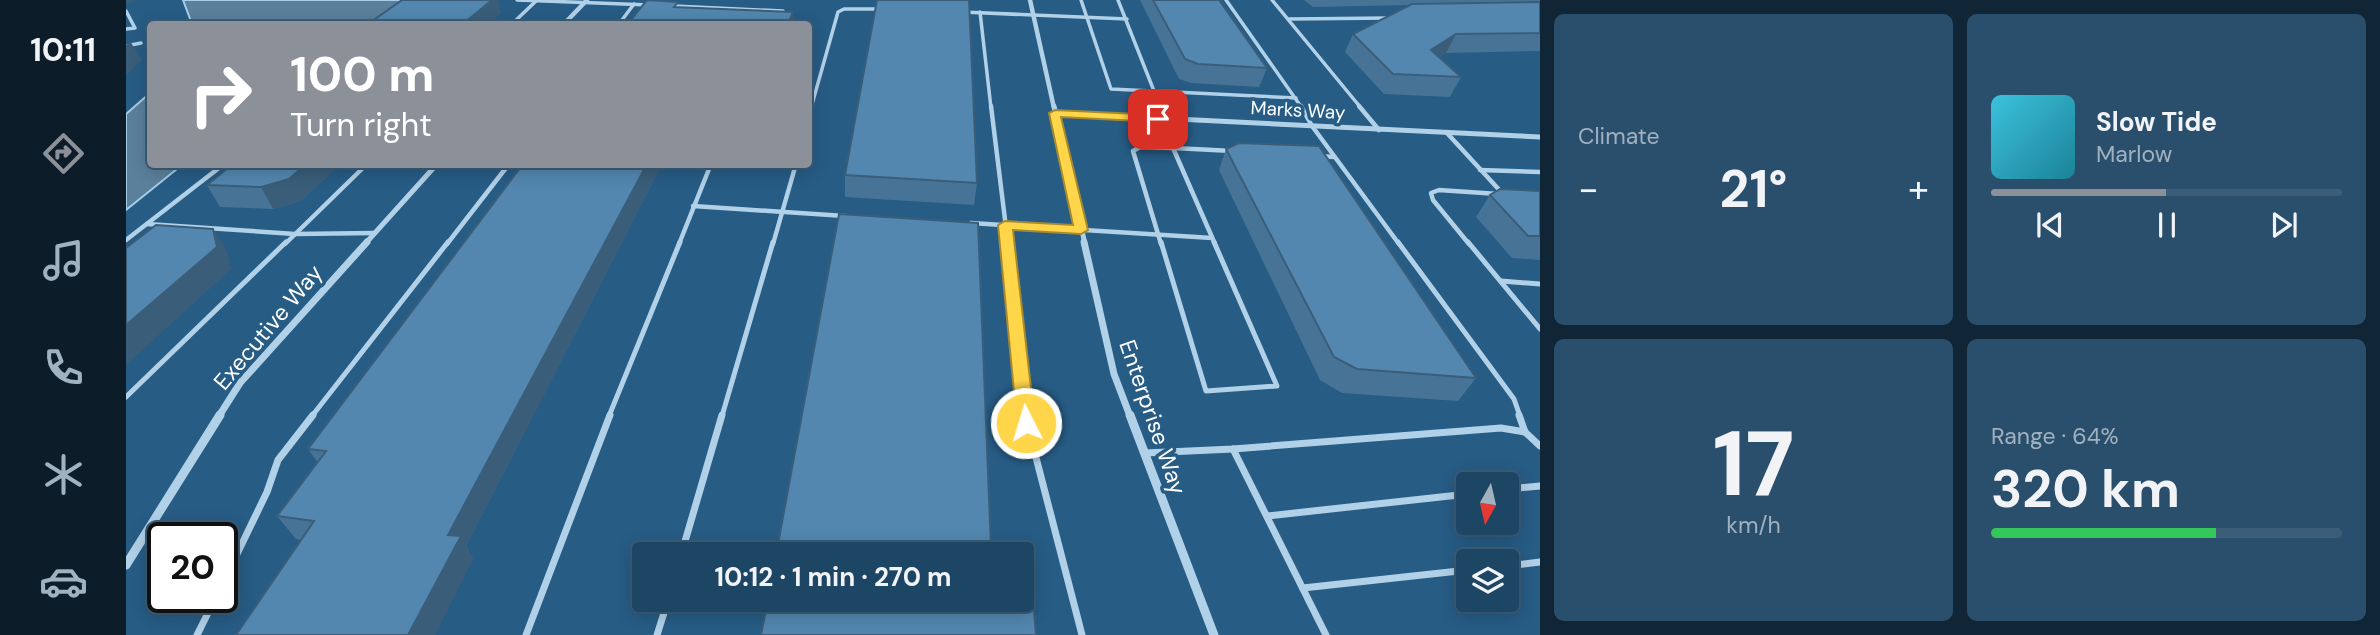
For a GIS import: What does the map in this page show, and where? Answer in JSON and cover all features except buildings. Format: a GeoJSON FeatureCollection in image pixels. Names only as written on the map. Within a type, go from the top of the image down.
{"type":"FeatureCollection","features":[{"type":"Feature","properties":{"kind":"street","name":"Enterprise Way"},"geometry":{"type":"LineString","coordinates":[[1030,0],[1114,373],[1214,635]]}},
{"type":"Feature","properties":{"kind":"street"},"geometry":{"type":"LineString","coordinates":[[567,21],[586,1]]}},
{"type":"Feature","properties":{"kind":"street","name":"Marks Way"},"geometry":{"type":"LineString","coordinates":[[1055,113],[1540,137]]}},
{"type":"Feature","properties":{"kind":"street","name":"Executive Way"},"geometry":{"type":"LineString","coordinates":[[126,565],[240,383],[433,168]]}},
{"type":"Feature","properties":{"kind":"lane"},"geometry":{"type":"LineString","coordinates":[[517,0],[655,5]]}},
{"type":"Feature","properties":{"kind":"lane"},"geometry":{"type":"LineString","coordinates":[[1081,0],[1111,89],[1296,98]]}},
{"type":"Feature","properties":{"kind":"lane"},"geometry":{"type":"LineString","coordinates":[[1118,0],[1154,91]]}},
{"type":"Feature","properties":{"kind":"lane"},"geometry":{"type":"LineString","coordinates":[[1226,0],[1296,98],[1312,127],[1514,399],[1525,432],[1540,446]]}},
{"type":"Feature","properties":{"kind":"lane"},"geometry":{"type":"LineString","coordinates":[[1272,0],[1380,130]]}},
{"type":"Feature","properties":{"kind":"lane"},"geometry":{"type":"LineString","coordinates":[[515,21],[536,1]]}},
{"type":"Feature","properties":{"kind":"lane"},"geometry":{"type":"LineString","coordinates":[[621,21],[634,5]]}},
{"type":"Feature","properties":{"kind":"lane"},"geometry":{"type":"LineString","coordinates":[[666,6],[783,11],[779,21]]}},
{"type":"Feature","properties":{"kind":"lane"},"geometry":{"type":"LineString","coordinates":[[720,17],[725,9]]}},
{"type":"Feature","properties":{"kind":"lane"},"geometry":{"type":"LineString","coordinates":[[812,105],[838,12],[844,9],[890,9]]}},
{"type":"Feature","properties":{"kind":"lane"},"geometry":{"type":"LineString","coordinates":[[126,11],[135,28],[126,29]]}},
{"type":"Feature","properties":{"kind":"lane"},"geometry":{"type":"LineString","coordinates":[[954,12],[1127,19]]}},
{"type":"Feature","properties":{"kind":"lane"},"geometry":{"type":"LineString","coordinates":[[981,12],[1026,423],[1082,635]]}},
{"type":"Feature","properties":{"kind":"lane"},"geometry":{"type":"LineString","coordinates":[[1288,19],[1400,18]]}},
{"type":"Feature","properties":{"kind":"lane"},"geometry":{"type":"LineString","coordinates":[[126,46],[141,43]]}},
{"type":"Feature","properties":{"kind":"lane"},"geometry":{"type":"LineString","coordinates":[[1447,133],[1503,194]]}},
{"type":"Feature","properties":{"kind":"lane"},"geometry":{"type":"LineString","coordinates":[[1173,148],[1277,386],[1206,391],[1133,151],[1140,147],[1173,148],[1240,152]]}},
{"type":"Feature","properties":{"kind":"lane"},"geometry":{"type":"LineString","coordinates":[[1307,155],[1334,157]]}},
{"type":"Feature","properties":{"kind":"lane"},"geometry":{"type":"LineString","coordinates":[[126,240],[219,168]]}},
{"type":"Feature","properties":{"kind":"lane"},"geometry":{"type":"LineString","coordinates":[[126,397],[363,168]]}},
{"type":"Feature","properties":{"kind":"lane"},"geometry":{"type":"LineString","coordinates":[[238,552],[267,492],[278,460],[506,168]]}},
{"type":"Feature","properties":{"kind":"lane"},"geometry":{"type":"LineString","coordinates":[[526,635],[577,496],[709,168]]}},
{"type":"Feature","properties":{"kind":"lane"},"geometry":{"type":"LineString","coordinates":[[685,542],[795,168]]}},
{"type":"Feature","properties":{"kind":"lane"},"geometry":{"type":"LineString","coordinates":[[1480,170],[1540,172]]}},
{"type":"Feature","properties":{"kind":"lane"},"geometry":{"type":"LineString","coordinates":[[1513,195],[1438,190],[1431,193],[1433,200],[1540,329]]}},
{"type":"Feature","properties":{"kind":"lane"},"geometry":{"type":"LineString","coordinates":[[693,206],[852,216]]}},
{"type":"Feature","properties":{"kind":"lane"},"geometry":{"type":"LineString","coordinates":[[963,223],[1212,238]]}},
{"type":"Feature","properties":{"kind":"lane"},"geometry":{"type":"LineString","coordinates":[[147,224],[295,234],[374,233]]}},
{"type":"Feature","properties":{"kind":"lane"},"geometry":{"type":"LineString","coordinates":[[1500,281],[1540,284]]}},
{"type":"Feature","properties":{"kind":"lane"},"geometry":{"type":"LineString","coordinates":[[1143,453],[1233,449],[1501,428],[1525,432]]}},
{"type":"Feature","properties":{"kind":"lane"},"geometry":{"type":"LineString","coordinates":[[1233,449],[1326,635]]}},
{"type":"Feature","properties":{"kind":"lane"},"geometry":{"type":"LineString","coordinates":[[1519,488],[1540,486]]}},
{"type":"Feature","properties":{"kind":"lane"},"geometry":{"type":"LineString","coordinates":[[1267,516],[1456,495]]}},
{"type":"Feature","properties":{"kind":"lane"},"geometry":{"type":"LineString","coordinates":[[1519,565],[1540,562]]}},
{"type":"Feature","properties":{"kind":"lane"},"geometry":{"type":"LineString","coordinates":[[1303,588],[1456,571]]}},
{"type":"Feature","properties":{"kind":"lane"},"geometry":{"type":"LineString","coordinates":[[657,635],[664,612]]}},
{"type":"Feature","properties":{"kind":"lane"},"geometry":{"type":"LineString","coordinates":[[197,635],[208,613]]}},
{"type":"Feature","properties":{"kind":"water"},"geometry":{"type":"Polygon","coordinates":[[[183,0],[408,0],[382,21],[191,21],[183,0]]]}},
{"type":"Feature","properties":{"kind":"water"},"geometry":{"type":"Polygon","coordinates":[[[147,96],[147,168],[178,168],[126,210],[126,114],[147,96]]]}},
{"type":"Feature","properties":{"kind":"route"},"geometry":{"type":"LineString","coordinates":[[1026,423],[1005,225],[1081,230],[1055,113],[1158,119]]}}]}
